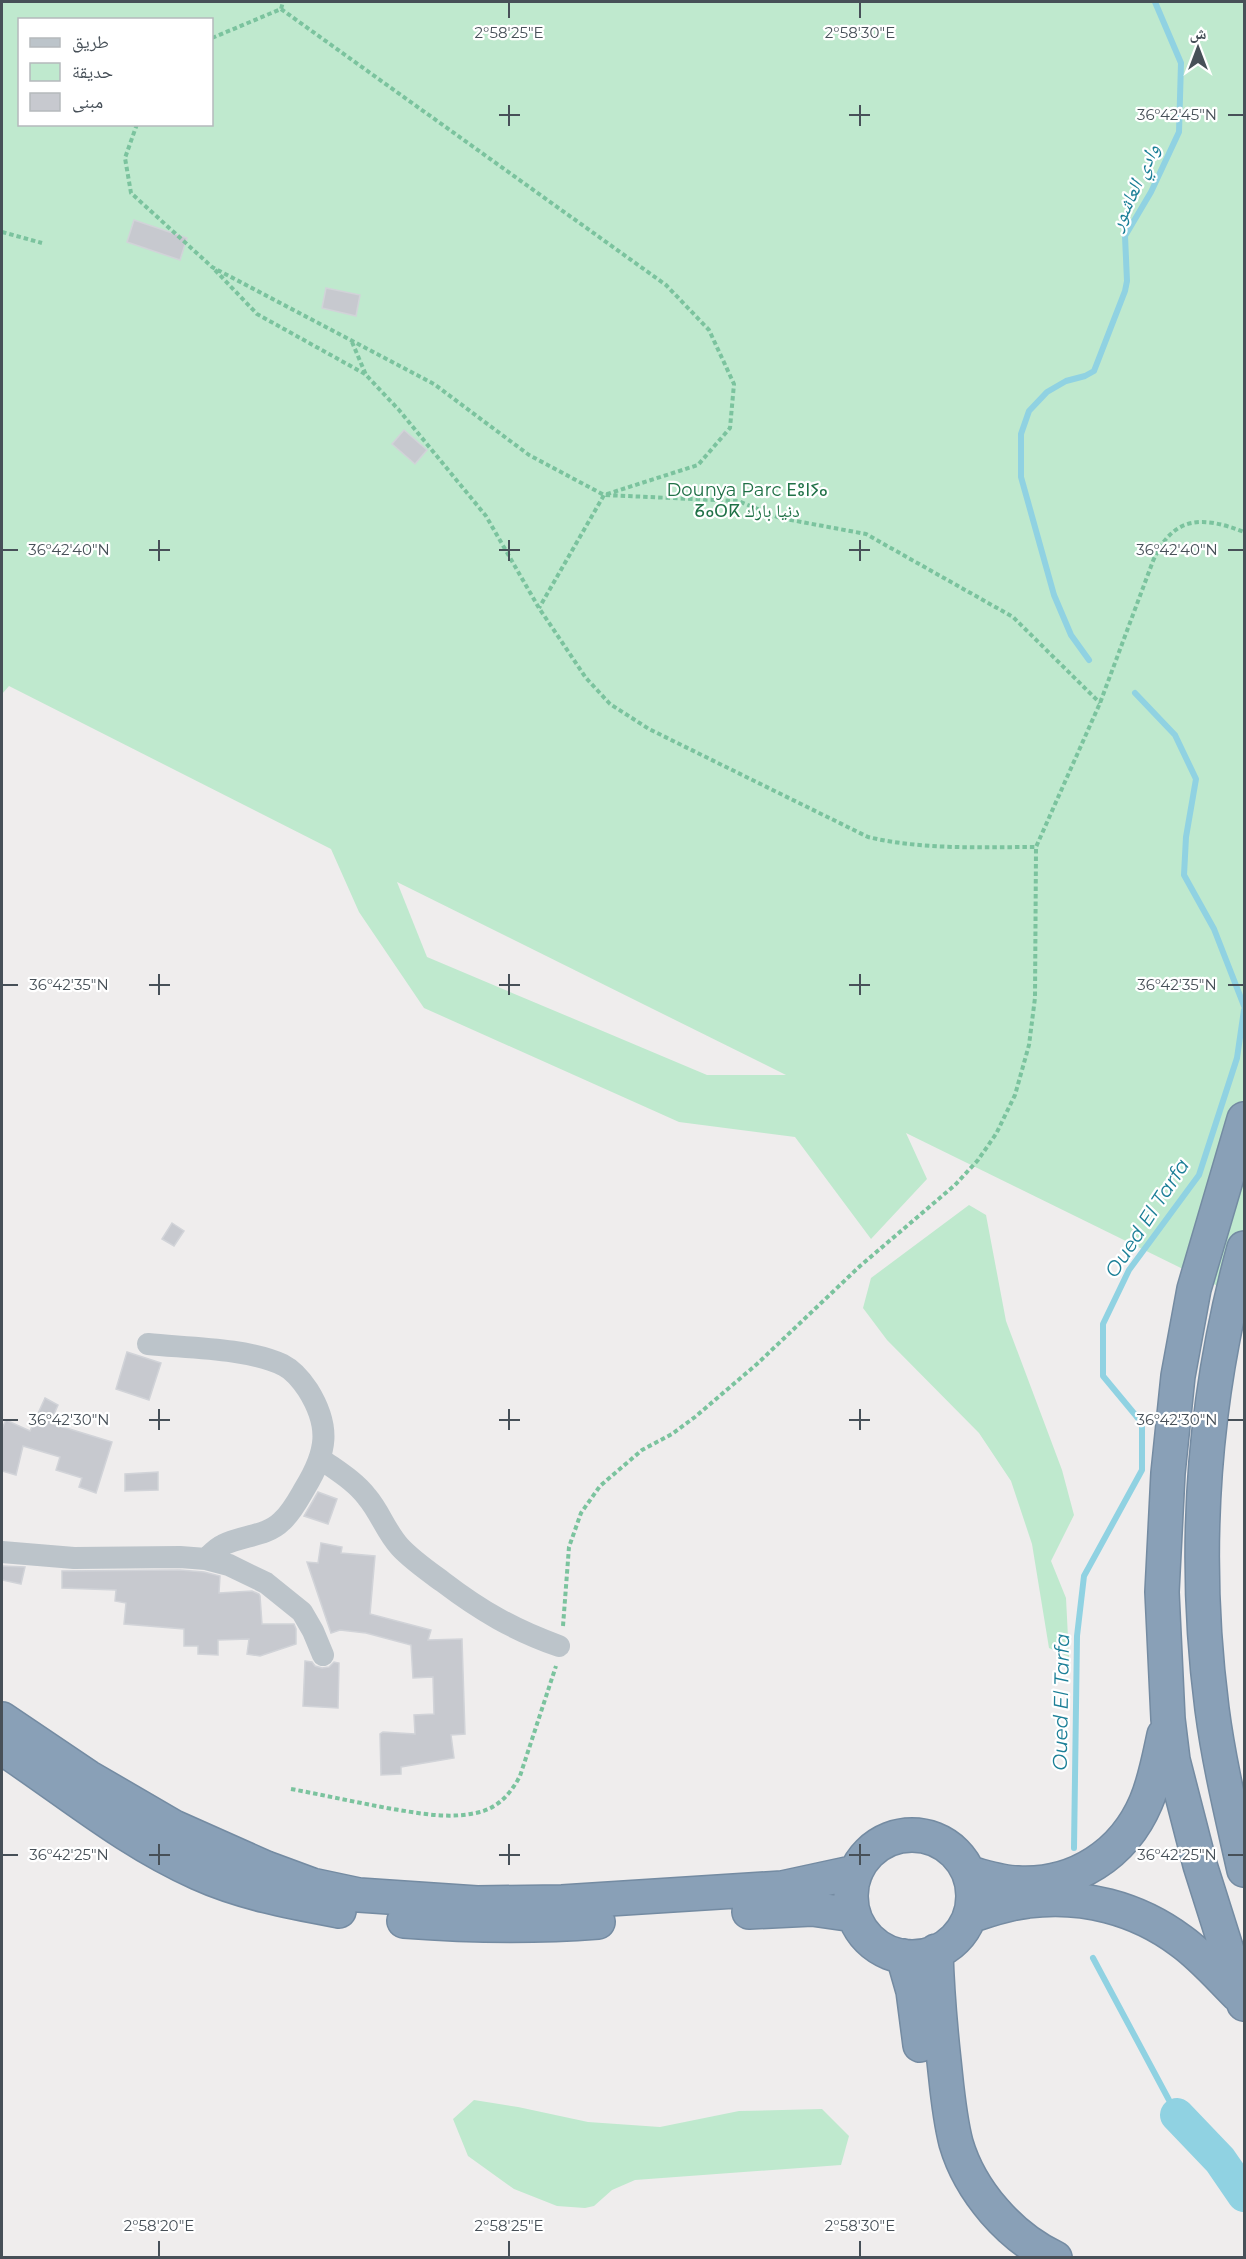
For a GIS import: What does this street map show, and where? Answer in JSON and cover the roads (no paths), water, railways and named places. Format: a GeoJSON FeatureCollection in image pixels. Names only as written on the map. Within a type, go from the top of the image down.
{"type":"FeatureCollection","features":[{"type":"Feature","properties":{"kind":"highway"},"geometry":{"type":"LineString","coordinates":[[1243,2001],[1200,1865],[1173,1760],[1168,1719],[1162,1592],[1168,1473],[1178,1376],[1194,1289],[1245,1119]]}},
{"type":"Feature","properties":{"kind":"highway"},"geometry":{"type":"LineString","coordinates":[[1245,1248],[1226,1322],[1210,1419],[1203,1506],[1202,1565],[1204,1633],[1212,1711],[1220,1759],[1245,1870]]}},
{"type":"Feature","properties":{"kind":"highway"},"geometry":{"type":"LineString","coordinates":[[2,1719],[88,1777],[174,1827],[266,1868],[312,1885],[359,1895],[477,1903],[562,1902],[782,1888],[856,1872]]}},
{"type":"Feature","properties":{"kind":"highway"},"geometry":{"type":"LineString","coordinates":[[969,1873],[1016,1883],[1035,1884],[1059,1880],[1103,1859],[1136,1823],[1146,1801],[1168,1719]]}},
{"type":"Feature","properties":{"kind":"highway"},"geometry":{"type":"LineString","coordinates":[[2,1748],[131,1838],[198,1874],[274,1899],[384,1920],[461,1925],[549,1926],[785,1909],[812,1909],[854,1915]]}},
{"type":"Feature","properties":{"kind":"highway"},"geometry":{"type":"LineString","coordinates":[[898,1836],[927,1837],[952,1850],[962,1860],[969,1873],[973,1898],[970,1916],[951,1943],[936,1951],[920,1956],[903,1956],[887,1951],[873,1942],[862,1930],[854,1915],[851,1898],[856,1872],[868,1855],[885,1841],[898,1836]]}},
{"type":"Feature","properties":{"kind":"highway"},"geometry":{"type":"LineString","coordinates":[[970,1916],[1026,1901],[1045,1899],[1081,1900],[1108,1905],[1159,1926],[1182,1941],[1243,2001]]}},
{"type":"Feature","properties":{"kind":"highway"},"geometry":{"type":"LineString","coordinates":[[936,1951],[939,2021],[946,2082],[957,2144],[964,2164],[986,2201],[1000,2217],[1032,2244],[1055,2258]]}},
{"type":"Feature","properties":{"kind":"highway"},"geometry":{"type":"LineString","coordinates":[[903,1956],[916,2008],[928,2112],[940,2160],[957,2195],[970,2215],[992,2240],[1014,2258]]}},
{"type":"Feature","properties":{"kind":"street"},"geometry":{"type":"LineString","coordinates":[[148,1344],[260,1356],[285,1366],[303,1382],[323,1420],[325,1440],[321,1459],[292,1510],[276,1527],[224,1544],[206,1559]]}},
{"type":"Feature","properties":{"kind":"street"},"geometry":{"type":"LineString","coordinates":[[321,1459],[354,1483],[366,1495],[388,1532],[401,1548],[437,1578],[502,1623],[529,1636],[559,1646]]}},
{"type":"Feature","properties":{"kind":"street"},"geometry":{"type":"LineString","coordinates":[[2,1552],[74,1558],[180,1557],[206,1559],[247,1572],[284,1596],[302,1612],[323,1654]]}},
{"type":"Feature","properties":{"kind":"waterway","name":"وادي العاشور"},"geometry":{"type":"LineString","coordinates":[[1089,660],[1071,635],[1054,595],[1021,477],[1021,434],[1029,411],[1047,392],[1066,381],[1094,371],[1125,291],[1127,281],[1125,236],[1151,192],[1179,132],[1181,63],[1155,2]]}},
{"type":"Feature","properties":{"kind":"waterway","name":"Oued El Tarfa"},"geometry":{"type":"LineString","coordinates":[[1135,693],[1175,735],[1196,779],[1186,837],[1184,875],[1214,929],[1244,1006]]}},
{"type":"Feature","properties":{"kind":"waterway","name":"Oued El Tarfa"},"geometry":{"type":"LineString","coordinates":[[1074,1848],[1077,1636],[1084,1576],[1142,1470],[1142,1423],[1103,1376],[1103,1324],[1129,1270],[1199,1175],[1237,1058],[1244,1010]]}},
{"type":"Feature","properties":{"kind":"waterway","name":"Oued El Tarfa"},"geometry":{"type":"LineString","coordinates":[[1093,1958],[1177,2115]]}},
{"type":"Feature","properties":{"kind":"waterway"},"geometry":{"type":"LineString","coordinates":[[1177,2115],[1220,2160],[1244,2195]]}},
{"type":"Feature","properties":{"kind":"park label","name":"Dounya Parc ⴹⵓⵏⵢⴰ ⵒⴰⵔⴽ دنيا بارك"},"geometry":{"type":"Point","coordinates":[747,500]}}]}
